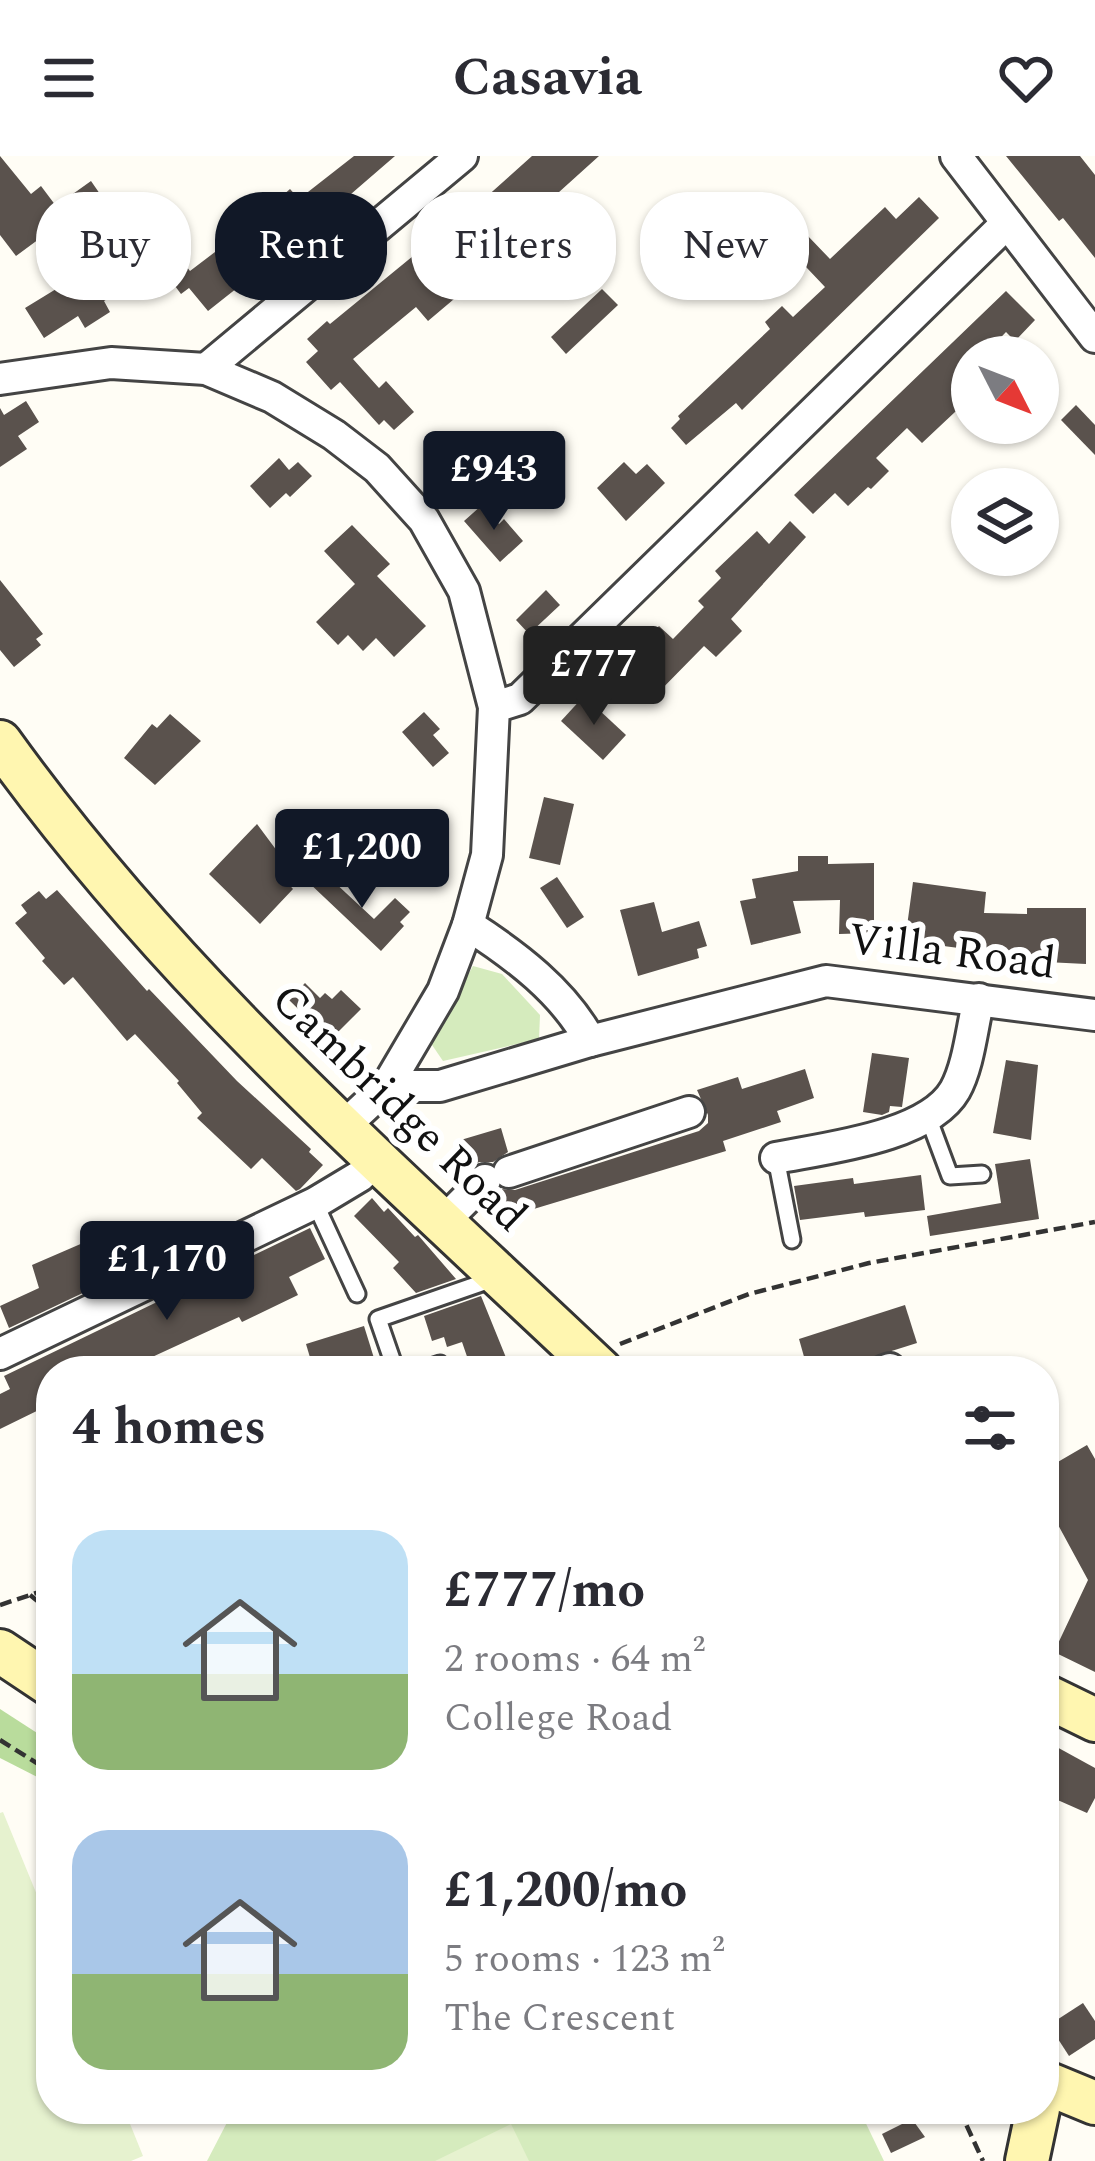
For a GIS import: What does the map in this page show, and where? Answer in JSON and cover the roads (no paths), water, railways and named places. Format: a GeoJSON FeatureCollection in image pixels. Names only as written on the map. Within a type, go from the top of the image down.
{"type":"FeatureCollection","features":[{"type":"Feature","properties":{"kind":"street"},"geometry":{"type":"LineString","coordinates":[[206,369],[462,156]]}},
{"type":"Feature","properties":{"kind":"street"},"geometry":{"type":"LineString","coordinates":[[956,156],[1095,337]]}},
{"type":"Feature","properties":{"kind":"street"},"geometry":{"type":"LineString","coordinates":[[494,706],[520,699],[1006,223]]}},
{"type":"Feature","properties":{"kind":"street"},"geometry":{"type":"LineString","coordinates":[[0,380],[111,363],[206,369],[272,397],[377,468],[424,520],[464,591],[494,706],[487,855],[443,992],[387,1086],[342,1128]]}},
{"type":"Feature","properties":{"kind":"street","name":"Cambridge Road"},"geometry":{"type":"LineString","coordinates":[[0,742],[61,826],[150,933],[342,1128],[500,1277],[604,1356]]}},
{"type":"Feature","properties":{"kind":"street"},"geometry":{"type":"LineString","coordinates":[[468,925],[503,947],[575,1012],[590,1041]]}},
{"type":"Feature","properties":{"kind":"street","name":"Villa Road"},"geometry":{"type":"LineString","coordinates":[[387,1086],[440,1086],[590,1041],[826,981],[1095,1015]]}},
{"type":"Feature","properties":{"kind":"street"},"geometry":{"type":"LineString","coordinates":[[776,1158],[871,1138],[928,1117],[956,1088],[979,999]]}},
{"type":"Feature","properties":{"kind":"street"},"geometry":{"type":"LineString","coordinates":[[442,1222],[497,1176],[689,1112]]}},
{"type":"Feature","properties":{"kind":"street"},"geometry":{"type":"LineString","coordinates":[[0,1354],[315,1203],[360,1176],[376,1160]]}},
{"type":"Feature","properties":{"kind":"street"},"geometry":{"type":"LineString","coordinates":[[2,1662],[36,1677]]}},
{"type":"Feature","properties":{"kind":"street"},"geometry":{"type":"LineString","coordinates":[[2,1662],[36,1697]]}},
{"type":"Feature","properties":{"kind":"street"},"geometry":{"type":"LineString","coordinates":[[1059,1702],[1095,1720]]}},
{"type":"Feature","properties":{"kind":"street"},"geometry":{"type":"LineString","coordinates":[[1059,2088],[1095,2103]]}},
{"type":"Feature","properties":{"kind":"street"},"geometry":{"type":"LineString","coordinates":[[1059,2099],[1095,2103]]}},
{"type":"Feature","properties":{"kind":"street"},"geometry":{"type":"LineString","coordinates":[[1059,2103],[1095,2118]]}},
{"type":"Feature","properties":{"kind":"street"},"geometry":{"type":"LineString","coordinates":[[1027,2161],[1035,2124]]}},
{"type":"Feature","properties":{"kind":"lane"},"geometry":{"type":"LineString","coordinates":[[928,1117],[950,1176],[982,1174]]}},
{"type":"Feature","properties":{"kind":"lane"},"geometry":{"type":"LineString","coordinates":[[776,1158],[793,1240]]}},
{"type":"Feature","properties":{"kind":"lane"},"geometry":{"type":"LineString","coordinates":[[315,1203],[357,1294]]}},
{"type":"Feature","properties":{"kind":"lane"},"geometry":{"type":"LineString","coordinates":[[391,1356],[378,1318],[500,1277]]}}]}
